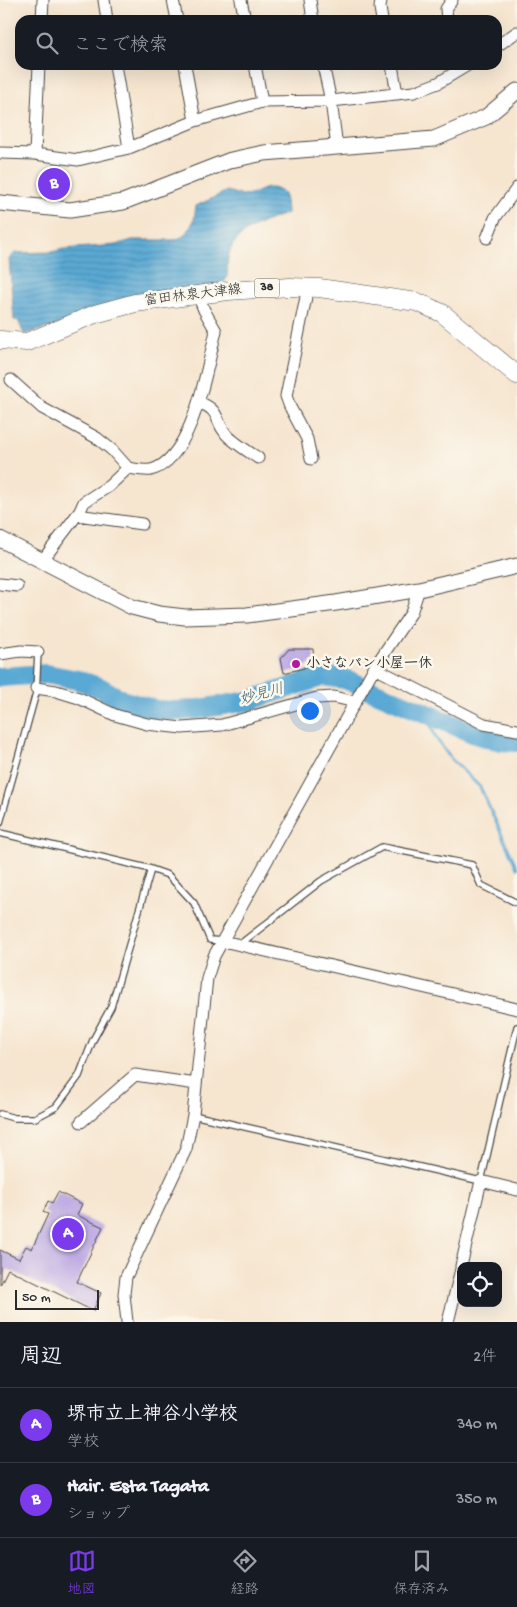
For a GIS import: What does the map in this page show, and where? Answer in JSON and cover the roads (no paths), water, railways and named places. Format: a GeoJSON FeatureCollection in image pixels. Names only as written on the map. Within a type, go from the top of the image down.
{"type":"FeatureCollection","features":[{"type":"Feature","properties":{"kind":"main road","name":"富田林泉大津線"},"geometry":{"type":"LineString","coordinates":[[0,340],[27,342],[95,314],[135,303],[228,291],[308,287],[417,302],[442,314],[517,375]]}},
{"type":"Feature","properties":{"kind":"street"},"geometry":{"type":"LineString","coordinates":[[42,0],[42,15]]}},
{"type":"Feature","properties":{"kind":"street"},"geometry":{"type":"LineString","coordinates":[[104,0],[106,15]]}},
{"type":"Feature","properties":{"kind":"street"},"geometry":{"type":"LineString","coordinates":[[173,0],[176,15]]}},
{"type":"Feature","properties":{"kind":"street"},"geometry":{"type":"LineString","coordinates":[[241,0],[244,15]]}},
{"type":"Feature","properties":{"kind":"street"},"geometry":{"type":"LineString","coordinates":[[310,0],[312,15]]}},
{"type":"Feature","properties":{"kind":"street"},"geometry":{"type":"LineString","coordinates":[[381,0],[381,15]]}},
{"type":"Feature","properties":{"kind":"street"},"geometry":{"type":"LineString","coordinates":[[447,15],[446,9],[452,0]]}},
{"type":"Feature","properties":{"kind":"street"},"geometry":{"type":"LineString","coordinates":[[502,42],[517,32]]}},
{"type":"Feature","properties":{"kind":"street"},"geometry":{"type":"LineString","coordinates":[[35,154],[39,70]]}},
{"type":"Feature","properties":{"kind":"street"},"geometry":{"type":"LineString","coordinates":[[116,70],[129,148]]}},
{"type":"Feature","properties":{"kind":"street"},"geometry":{"type":"LineString","coordinates":[[186,70],[195,121]]}},
{"type":"Feature","properties":{"kind":"street"},"geometry":{"type":"LineString","coordinates":[[256,70],[262,102]]}},
{"type":"Feature","properties":{"kind":"street"},"geometry":{"type":"LineString","coordinates":[[324,70],[331,101],[337,146]]}},
{"type":"Feature","properties":{"kind":"street"},"geometry":{"type":"LineString","coordinates":[[393,70],[397,94]]}},
{"type":"Feature","properties":{"kind":"street"},"geometry":{"type":"LineString","coordinates":[[0,153],[35,154],[78,160],[129,148],[195,121],[262,102],[331,101],[414,92],[438,83],[459,70]]}},
{"type":"Feature","properties":{"kind":"street"},"geometry":{"type":"LineString","coordinates":[[0,203],[70,210],[123,202],[231,160],[264,153],[434,139],[486,117],[517,91]]}},
{"type":"Feature","properties":{"kind":"street"},"geometry":{"type":"LineString","coordinates":[[487,238],[495,218],[517,188]]}},
{"type":"Feature","properties":{"kind":"street"},"geometry":{"type":"LineString","coordinates":[[308,287],[286,396],[308,439],[311,459]]}},
{"type":"Feature","properties":{"kind":"street"},"geometry":{"type":"LineString","coordinates":[[11,380],[42,408],[97,438],[112,450],[128,468],[150,470],[162,465],[175,452],[186,436],[199,402],[216,331],[198,295]]}},
{"type":"Feature","properties":{"kind":"street"},"geometry":{"type":"LineString","coordinates":[[199,402],[215,412],[226,434],[258,458]]}},
{"type":"Feature","properties":{"kind":"street"},"geometry":{"type":"LineString","coordinates":[[42,561],[77,515],[84,502],[109,486],[128,468]]}},
{"type":"Feature","properties":{"kind":"street"},"geometry":{"type":"LineString","coordinates":[[77,515],[142,524]]}},
{"type":"Feature","properties":{"kind":"street"},"geometry":{"type":"LineString","coordinates":[[0,539],[132,607],[159,614],[185,617],[247,616],[336,603],[418,589],[514,565]]}},
{"type":"Feature","properties":{"kind":"street"},"geometry":{"type":"LineString","coordinates":[[0,584],[17,586]]}},
{"type":"Feature","properties":{"kind":"street"},"geometry":{"type":"LineString","coordinates":[[127,1322],[124,1294],[126,1277],[186,1149],[193,1115],[207,978],[214,956],[374,668],[411,613],[418,589]]}},
{"type":"Feature","properties":{"kind":"street"},"geometry":{"type":"LineString","coordinates":[[0,654],[21,651],[38,652]]}},
{"type":"Feature","properties":{"kind":"street"},"geometry":{"type":"LineString","coordinates":[[374,668],[484,724],[517,730]]}},
{"type":"Feature","properties":{"kind":"street"},"geometry":{"type":"LineString","coordinates":[[36,688],[56,691],[80,698],[115,715],[146,724],[182,728],[222,725],[317,698],[334,697],[356,702]]}},
{"type":"Feature","properties":{"kind":"street"},"geometry":{"type":"LineString","coordinates":[[223,941],[517,1009]]}},
{"type":"Feature","properties":{"kind":"street"},"geometry":{"type":"LineString","coordinates":[[81,1122],[135,1075],[196,1084]]}},
{"type":"Feature","properties":{"kind":"street"},"geometry":{"type":"LineString","coordinates":[[462,1262],[481,1181],[517,1190]]}},
{"type":"Feature","properties":{"kind":"street"},"geometry":{"type":"LineString","coordinates":[[448,1322],[457,1284]]}},
{"type":"Feature","properties":{"kind":"lane"},"geometry":{"type":"LineString","coordinates":[[0,823],[36,688],[38,652]]}},
{"type":"Feature","properties":{"kind":"lane"},"geometry":{"type":"LineString","coordinates":[[0,833],[151,869],[168,875],[194,903],[210,940],[223,941]]}},
{"type":"Feature","properties":{"kind":"lane"},"geometry":{"type":"LineString","coordinates":[[239,945],[321,881],[382,847],[472,865],[481,885],[517,903]]}},
{"type":"Feature","properties":{"kind":"lane"},"geometry":{"type":"LineString","coordinates":[[0,1114],[14,1118],[35,1118],[56,1107],[79,1076],[93,1040],[111,1007],[151,869]]}},
{"type":"Feature","properties":{"kind":"lane"},"geometry":{"type":"LineString","coordinates":[[193,1115],[481,1181],[517,1027]]}},
{"type":"Feature","properties":{"kind":"water"},"geometry":{"type":"Polygon","coordinates":[[[266,188],[278,189],[284,194],[287,213],[254,227],[234,243],[229,254],[227,278],[224,282],[24,334],[18,320],[14,320],[9,259],[15,253],[51,252],[64,249],[116,245],[132,240],[174,240],[182,237],[189,230],[194,220],[196,206],[227,191],[240,195],[252,194],[266,188]]]}},
{"type":"Feature","properties":{"kind":"waterway","name":"妙見川"},"geometry":{"type":"LineString","coordinates":[[0,677],[46,674],[78,680],[101,688],[124,701],[156,710],[179,711],[248,701],[324,676],[345,679],[475,734],[501,741],[517,742]]}},
{"type":"Feature","properties":{"kind":"waterway"},"geometry":{"type":"LineString","coordinates":[[425,712],[436,738],[451,759],[480,787],[517,868]]}},
{"type":"Feature","properties":{"kind":"place","name":"Hair. Esta Tagata"},"geometry":{"type":"Point","coordinates":[54,184]}},
{"type":"Feature","properties":{"kind":"place","name":"小さなパン小屋一休"},"geometry":{"type":"Point","coordinates":[296,664]}},
{"type":"Feature","properties":{"kind":"place","name":"堺市立上神谷小学校"},"geometry":{"type":"Point","coordinates":[68,1234]}}]}
